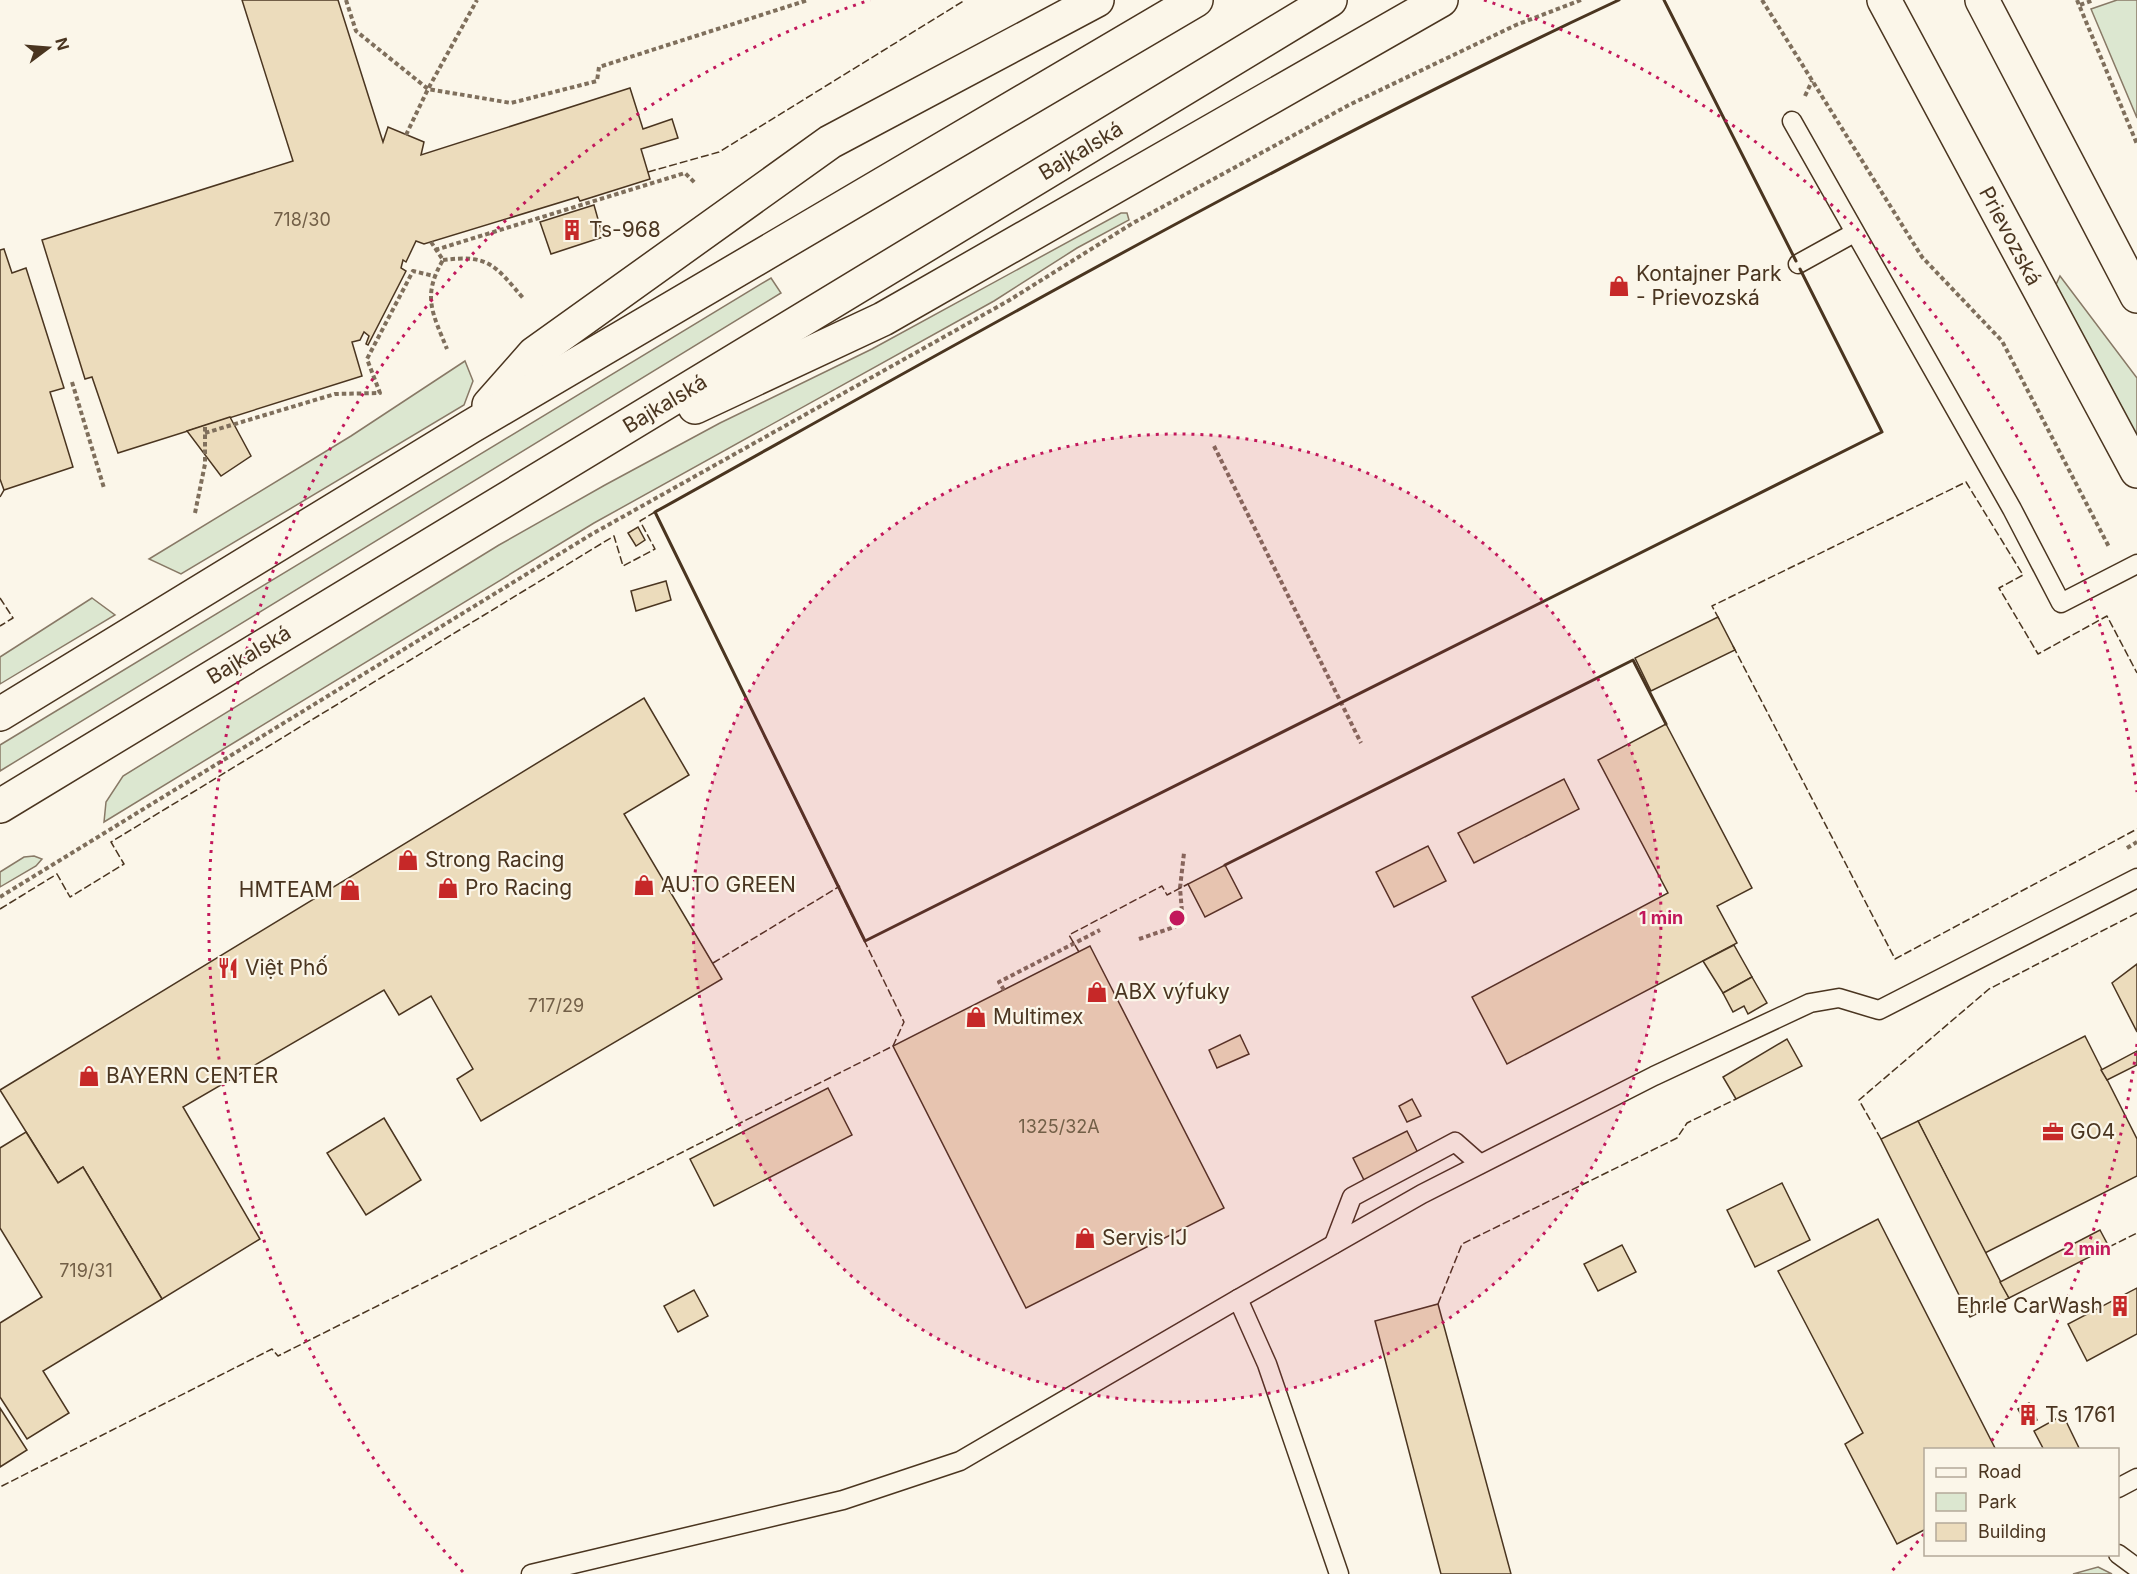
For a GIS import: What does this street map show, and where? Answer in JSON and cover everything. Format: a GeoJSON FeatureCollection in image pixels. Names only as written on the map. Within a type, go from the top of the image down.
{"type":"FeatureCollection","features":[{"type":"Feature","properties":{"kind":"main road"},"geometry":{"type":"LineString","coordinates":[[470,427],[534,354],[830,142],[1097,0]]}},
{"type":"Feature","properties":{"kind":"main road"},"geometry":{"type":"LineString","coordinates":[[0,714],[470,427],[1196,0]]}},
{"type":"Feature","properties":{"kind":"main road","name":"Bajkalská"},"geometry":{"type":"LineString","coordinates":[[0,806],[1330,0]]}},
{"type":"Feature","properties":{"kind":"main road"},"geometry":{"type":"LineString","coordinates":[[536,482],[883,319],[1441,0]]}},
{"type":"Feature","properties":{"kind":"main road","name":"Prievozská"},"geometry":{"type":"LineString","coordinates":[[1884,0],[2137,471]]}},
{"type":"Feature","properties":{"kind":"main road"},"geometry":{"type":"LineString","coordinates":[[1982,0],[2137,296]]}},
{"type":"Feature","properties":{"kind":"lane"},"geometry":{"type":"LineString","coordinates":[[1792,121],[2012,509],[2061,603],[2129,568]]}},
{"type":"Feature","properties":{"kind":"lane"},"geometry":{"type":"LineString","coordinates":[[1798,264],[1854,232]]}},
{"type":"Feature","properties":{"kind":"lane"},"geometry":{"type":"LineString","coordinates":[[531,1574],[843,1500],[960,1461],[1334,1244],[1480,1164],[1654,1076],[1810,1003],[1839,998],[1879,1010],[2137,878]]}},
{"type":"Feature","properties":{"kind":"lane"},"geometry":{"type":"LineString","coordinates":[[1334,1244],[1352,1197],[1455,1142],[1480,1164]]}},
{"type":"Feature","properties":{"kind":"lane"},"geometry":{"type":"LineString","coordinates":[[1238,1299],[1267,1364],[1339,1574]]}},
{"type":"Feature","properties":{"kind":"lane"},"geometry":{"type":"LineString","coordinates":[[2119,1487],[2137,1478]]}},
{"type":"Feature","properties":{"kind":"path"},"geometry":{"type":"LineString","coordinates":[[346,0],[356,31],[428,89],[512,103],[597,81],[599,67],[808,0]]}},
{"type":"Feature","properties":{"kind":"path"},"geometry":{"type":"LineString","coordinates":[[406,135],[428,89],[477,0]]}},
{"type":"Feature","properties":{"kind":"path"},"geometry":{"type":"LineString","coordinates":[[0,897],[592,534],[1008,301],[1133,224],[1349,105],[1515,25],[1581,0]]}},
{"type":"Feature","properties":{"kind":"path"},"geometry":{"type":"LineString","coordinates":[[1762,0],[1922,257],[2002,341],[2129,568]]}},
{"type":"Feature","properties":{"kind":"path"},"geometry":{"type":"LineString","coordinates":[[2077,0],[2137,144]]}},
{"type":"Feature","properties":{"kind":"path"},"geometry":{"type":"LineString","coordinates":[[2080,5],[2094,0]]}},
{"type":"Feature","properties":{"kind":"path"},"geometry":{"type":"LineString","coordinates":[[435,250],[685,172],[696,184]]}},
{"type":"Feature","properties":{"kind":"path"},"geometry":{"type":"LineString","coordinates":[[431,242],[443,260]]}},
{"type":"Feature","properties":{"kind":"path"},"geometry":{"type":"LineString","coordinates":[[443,260],[471,256],[497,268],[524,299]]}},
{"type":"Feature","properties":{"kind":"path"},"geometry":{"type":"LineString","coordinates":[[443,260],[429,288],[436,322],[447,349]]}},
{"type":"Feature","properties":{"kind":"path"},"geometry":{"type":"LineString","coordinates":[[205,433],[334,394],[380,393],[366,359],[412,271],[434,276]]}},
{"type":"Feature","properties":{"kind":"path"},"geometry":{"type":"LineString","coordinates":[[72,382],[104,488]]}},
{"type":"Feature","properties":{"kind":"path"},"geometry":{"type":"LineString","coordinates":[[195,513],[205,464],[205,425]]}},
{"type":"Feature","properties":{"kind":"path"},"geometry":{"type":"LineString","coordinates":[[1214,446],[1361,743]]}},
{"type":"Feature","properties":{"kind":"path"},"geometry":{"type":"LineString","coordinates":[[1139,939],[1183,924],[1180,888],[1184,853]]}},
{"type":"Feature","properties":{"kind":"path"},"geometry":{"type":"LineString","coordinates":[[1004,990],[999,982],[1100,930]]}},
{"type":"Feature","properties":{"kind":"green space"},"geometry":{"type":"Polygon","coordinates":[[[2117,0],[2137,0],[2137,118],[2091,9],[2117,0]]]}},
{"type":"Feature","properties":{"kind":"green space"},"geometry":{"type":"Polygon","coordinates":[[[1121,213],[1127,213],[1129,220],[1077,248],[994,301],[594,523],[104,822],[106,802],[123,776],[499,545],[720,423],[872,349],[1121,213]]]}},
{"type":"Feature","properties":{"kind":"green space"},"geometry":{"type":"Polygon","coordinates":[[[2060,276],[2137,378],[2137,447],[2053,291],[2060,276]]]}},
{"type":"Feature","properties":{"kind":"green space"},"geometry":{"type":"Polygon","coordinates":[[[771,278],[781,293],[0,771],[0,745],[771,278]]]}},
{"type":"Feature","properties":{"kind":"green space"},"geometry":{"type":"Polygon","coordinates":[[[465,361],[473,381],[464,405],[181,574],[149,559],[351,436],[465,361]]]}},
{"type":"Feature","properties":{"kind":"green space"},"geometry":{"type":"Polygon","coordinates":[[[92,598],[115,615],[0,684],[0,657],[92,598]]]}},
{"type":"Feature","properties":{"kind":"green space"},"geometry":{"type":"Polygon","coordinates":[[[34,856],[42,859],[36,866],[0,887],[0,872],[24,857],[34,856]]]}},
{"type":"Feature","properties":{"kind":"green space"},"geometry":{"type":"Polygon","coordinates":[[[2098,1567],[2112,1574],[2073,1574],[2098,1567]]]}},
{"type":"Feature","properties":{"kind":"building"},"geometry":{"type":"Polygon","coordinates":[[[242,0],[338,0],[383,142],[388,127],[424,142],[421,155],[630,88],[643,129],[672,119],[678,138],[641,149],[650,179],[580,201],[578,197],[424,244],[416,241],[406,262],[403,260],[401,268],[406,271],[368,345],[366,344],[369,336],[364,332],[360,340],[352,342],[362,376],[118,453],[92,377],[85,379],[42,240],[293,161],[242,0]]]}},
{"type":"Feature","properties":{"kind":"building","name":"Ts-968"},"geometry":{"type":"Polygon","coordinates":[[[594,205],[603,237],[551,254],[540,222],[594,205]]]}},
{"type":"Feature","properties":{"kind":"building"},"geometry":{"type":"Polygon","coordinates":[[[4,249],[12,273],[26,268],[64,388],[50,392],[73,467],[4,490],[0,479],[0,250],[4,249]]]}},
{"type":"Feature","properties":{"kind":"building"},"geometry":{"type":"Polygon","coordinates":[[[230,417],[251,456],[221,476],[187,431],[230,417]]]}},
{"type":"Feature","properties":{"kind":"building"},"geometry":{"type":"Polygon","coordinates":[[[638,527],[645,540],[636,546],[628,533],[638,527]]]}},
{"type":"Feature","properties":{"kind":"building"},"geometry":{"type":"Polygon","coordinates":[[[666,581],[671,600],[636,611],[631,591],[666,581]]]}},
{"type":"Feature","properties":{"kind":"building"},"geometry":{"type":"Polygon","coordinates":[[[1718,617],[1735,650],[1651,691],[1635,658],[1718,617]]]}},
{"type":"Feature","properties":{"kind":"building"},"geometry":{"type":"Polygon","coordinates":[[[644,698],[689,775],[624,814],[722,979],[481,1121],[457,1079],[473,1069],[431,996],[399,1015],[384,990],[183,1107],[260,1239],[162,1299],[83,1167],[58,1183],[0,1090],[644,698]]]}},
{"type":"Feature","properties":{"kind":"building"},"geometry":{"type":"Polygon","coordinates":[[[1666,724],[1752,888],[1717,906],[1737,943],[1507,1064],[1472,997],[1668,893],[1598,760],[1666,724]]]}},
{"type":"Feature","properties":{"kind":"building"},"geometry":{"type":"Polygon","coordinates":[[[1564,779],[1579,809],[1474,863],[1458,833],[1564,779]]]}},
{"type":"Feature","properties":{"kind":"building"},"geometry":{"type":"Polygon","coordinates":[[[1428,846],[1446,881],[1394,907],[1376,872],[1428,846]]]}},
{"type":"Feature","properties":{"kind":"building"},"geometry":{"type":"Polygon","coordinates":[[[1225,865],[1242,898],[1205,917],[1188,884],[1225,865]]]}},
{"type":"Feature","properties":{"kind":"building"},"geometry":{"type":"Polygon","coordinates":[[[1734,945],[1752,977],[1723,993],[1703,961],[1734,945]]]}},
{"type":"Feature","properties":{"kind":"building"},"geometry":{"type":"Polygon","coordinates":[[[1090,946],[1224,1208],[1026,1308],[893,1046],[1090,946]]]}},
{"type":"Feature","properties":{"kind":"building"},"geometry":{"type":"Polygon","coordinates":[[[2137,964],[2137,1032],[2112,983],[2137,964]]]}},
{"type":"Feature","properties":{"kind":"building"},"geometry":{"type":"Polygon","coordinates":[[[1752,977],[1767,1003],[1748,1014],[1744,1006],[1733,1012],[1723,993],[1752,977]]]}},
{"type":"Feature","properties":{"kind":"building"},"geometry":{"type":"Polygon","coordinates":[[[1240,1035],[1249,1054],[1217,1068],[1209,1050],[1240,1035]]]}},
{"type":"Feature","properties":{"kind":"building"},"geometry":{"type":"Polygon","coordinates":[[[2085,1036],[2137,1139],[2137,1176],[1985,1253],[1918,1121],[2085,1036]]]}},
{"type":"Feature","properties":{"kind":"building"},"geometry":{"type":"Polygon","coordinates":[[[1787,1039],[1802,1066],[1736,1099],[1723,1077],[1787,1039]]]}},
{"type":"Feature","properties":{"kind":"building"},"geometry":{"type":"Polygon","coordinates":[[[2137,1051],[2137,1065],[2107,1080],[2101,1070],[2137,1051]]]}},
{"type":"Feature","properties":{"kind":"building"},"geometry":{"type":"Polygon","coordinates":[[[828,1088],[852,1135],[714,1206],[690,1159],[828,1088]]]}},
{"type":"Feature","properties":{"kind":"building"},"geometry":{"type":"Polygon","coordinates":[[[1412,1099],[1421,1116],[1407,1122],[1399,1106],[1412,1099]]]}},
{"type":"Feature","properties":{"kind":"building"},"geometry":{"type":"Polygon","coordinates":[[[384,1118],[421,1180],[366,1215],[327,1153],[384,1118]]]}},
{"type":"Feature","properties":{"kind":"building"},"geometry":{"type":"Polygon","coordinates":[[[1918,1121],[2009,1298],[1970,1317],[1881,1139],[1918,1121]]]}},
{"type":"Feature","properties":{"kind":"building"},"geometry":{"type":"Polygon","coordinates":[[[1407,1131],[1424,1165],[1370,1192],[1353,1158],[1407,1131]]]}},
{"type":"Feature","properties":{"kind":"building"},"geometry":{"type":"Polygon","coordinates":[[[26,1132],[58,1183],[83,1167],[162,1299],[43,1371],[69,1413],[27,1439],[0,1397],[0,1323],[42,1297],[0,1228],[0,1148],[26,1132]]]}},
{"type":"Feature","properties":{"kind":"building"},"geometry":{"type":"Polygon","coordinates":[[[1782,1183],[1810,1240],[1755,1267],[1727,1210],[1782,1183]]]}},
{"type":"Feature","properties":{"kind":"building"},"geometry":{"type":"Polygon","coordinates":[[[1878,1219],[1995,1448],[1924,1448],[1924,1530],[1897,1544],[1845,1444],[1863,1433],[1778,1271],[1878,1219]]]}},
{"type":"Feature","properties":{"kind":"building"},"geometry":{"type":"Polygon","coordinates":[[[2100,1230],[2109,1247],[2009,1298],[2000,1282],[2100,1230]]]}},
{"type":"Feature","properties":{"kind":"building"},"geometry":{"type":"Polygon","coordinates":[[[1622,1245],[1636,1272],[1598,1291],[1584,1264],[1622,1245]]]}},
{"type":"Feature","properties":{"kind":"building","name":"Ehrle CarWash"},"geometry":{"type":"Polygon","coordinates":[[[2137,1288],[2137,1334],[2087,1361],[2068,1324],[2137,1288]]]}},
{"type":"Feature","properties":{"kind":"building"},"geometry":{"type":"Polygon","coordinates":[[[694,1290],[708,1316],[678,1332],[664,1306],[694,1290]]]}},
{"type":"Feature","properties":{"kind":"building"},"geometry":{"type":"Polygon","coordinates":[[[1438,1304],[1511,1574],[1441,1574],[1375,1321],[1438,1304]]]}},
{"type":"Feature","properties":{"kind":"building","name":"Ts 1761"},"geometry":{"type":"Polygon","coordinates":[[[2029,1403],[2037,1420],[2027,1426],[2018,1409],[2029,1403]]]}},
{"type":"Feature","properties":{"kind":"building"},"geometry":{"type":"Polygon","coordinates":[[[0,1408],[27,1450],[0,1467],[0,1408]]]}},
{"type":"Feature","properties":{"kind":"building"},"geometry":{"type":"Polygon","coordinates":[[[2063,1415],[2079,1448],[2043,1448],[2034,1431],[2063,1415]]]}},
{"type":"Feature","properties":{"kind":"fence"},"geometry":{"type":"LineString","coordinates":[[648,172],[719,152],[965,0]]}},
{"type":"Feature","properties":{"kind":"fence"},"geometry":{"type":"LineString","coordinates":[[1719,619],[1712,606],[1966,482],[2023,575],[1999,588],[2038,654],[2107,616],[2137,673]]}},
{"type":"Feature","properties":{"kind":"fence"},"geometry":{"type":"LineString","coordinates":[[0,497],[4,490]]}},
{"type":"Feature","properties":{"kind":"fence"},"geometry":{"type":"LineString","coordinates":[[0,909],[57,874],[70,897],[124,864],[111,842],[614,536],[623,566],[655,549],[640,521],[655,512],[904,1022],[893,1046],[278,1356],[272,1349],[0,1487]]}},
{"type":"Feature","properties":{"kind":"fence"},"geometry":{"type":"LineString","coordinates":[[0,598],[13,618],[0,626]]}},
{"type":"Feature","properties":{"kind":"fence"},"geometry":{"type":"LineString","coordinates":[[1733,646],[1895,959],[2137,829]]}},
{"type":"Feature","properties":{"kind":"fence"},"geometry":{"type":"LineString","coordinates":[[1079,952],[1069,935],[1162,886],[1167,895],[1188,884]]}},
{"type":"Feature","properties":{"kind":"fence"},"geometry":{"type":"LineString","coordinates":[[713,963],[840,886]]}},
{"type":"Feature","properties":{"kind":"fence"},"geometry":{"type":"LineString","coordinates":[[1881,1139],[1859,1100],[1989,989],[2137,913]]}},
{"type":"Feature","properties":{"kind":"fence"},"geometry":{"type":"LineString","coordinates":[[1438,1304],[1462,1244],[1677,1138],[1687,1123],[1736,1099]]}},
{"type":"Feature","properties":{"kind":"fence"},"geometry":{"type":"LineString","coordinates":[[2109,1247],[2137,1233]]}},
{"type":"Feature","properties":{"kind":"wall"},"geometry":{"type":"LineString","coordinates":[[1619,0],[1374,120],[1132,247],[655,512],[865,941],[1882,432],[1800,269]]}},
{"type":"Feature","properties":{"kind":"wall"},"geometry":{"type":"LineString","coordinates":[[1664,0],[1796,261]]}},
{"type":"Feature","properties":{"kind":"wall"},"geometry":{"type":"LineString","coordinates":[[1225,865],[1633,660],[1666,724]]}},
{"type":"Feature","properties":{"kind":"place","name":"Ts-968"},"geometry":{"type":"Point","coordinates":[572,230]}},
{"type":"Feature","properties":{"kind":"place","name":"Kontajner Park - Prievozská"},"geometry":{"type":"Point","coordinates":[1619,286]}},
{"type":"Feature","properties":{"kind":"place","name":"Strong Racing"},"geometry":{"type":"Point","coordinates":[408,860]}},
{"type":"Feature","properties":{"kind":"place","name":"AUTO GREEN"},"geometry":{"type":"Point","coordinates":[644,885]}},
{"type":"Feature","properties":{"kind":"place","name":"Pro Racing"},"geometry":{"type":"Point","coordinates":[448,888]}},
{"type":"Feature","properties":{"kind":"place","name":"HMTEAM"},"geometry":{"type":"Point","coordinates":[350,890]}},
{"type":"Feature","properties":{"kind":"place","name":"Việt Phố"},"geometry":{"type":"Point","coordinates":[228,968]}},
{"type":"Feature","properties":{"kind":"place","name":"ABX výfuky"},"geometry":{"type":"Point","coordinates":[1097,992]}},
{"type":"Feature","properties":{"kind":"place","name":"Multimex"},"geometry":{"type":"Point","coordinates":[976,1017]}},
{"type":"Feature","properties":{"kind":"place","name":"BAYERN CENTER"},"geometry":{"type":"Point","coordinates":[89,1076]}},
{"type":"Feature","properties":{"kind":"place","name":"GO4"},"geometry":{"type":"Point","coordinates":[2053,1132]}},
{"type":"Feature","properties":{"kind":"place","name":"Servis IJ"},"geometry":{"type":"Point","coordinates":[1085,1238]}},
{"type":"Feature","properties":{"kind":"place","name":"Ehrle CarWash"},"geometry":{"type":"Point","coordinates":[2120,1306]}},
{"type":"Feature","properties":{"kind":"place","name":"Ts 1761"},"geometry":{"type":"Point","coordinates":[2028,1415]}}]}
